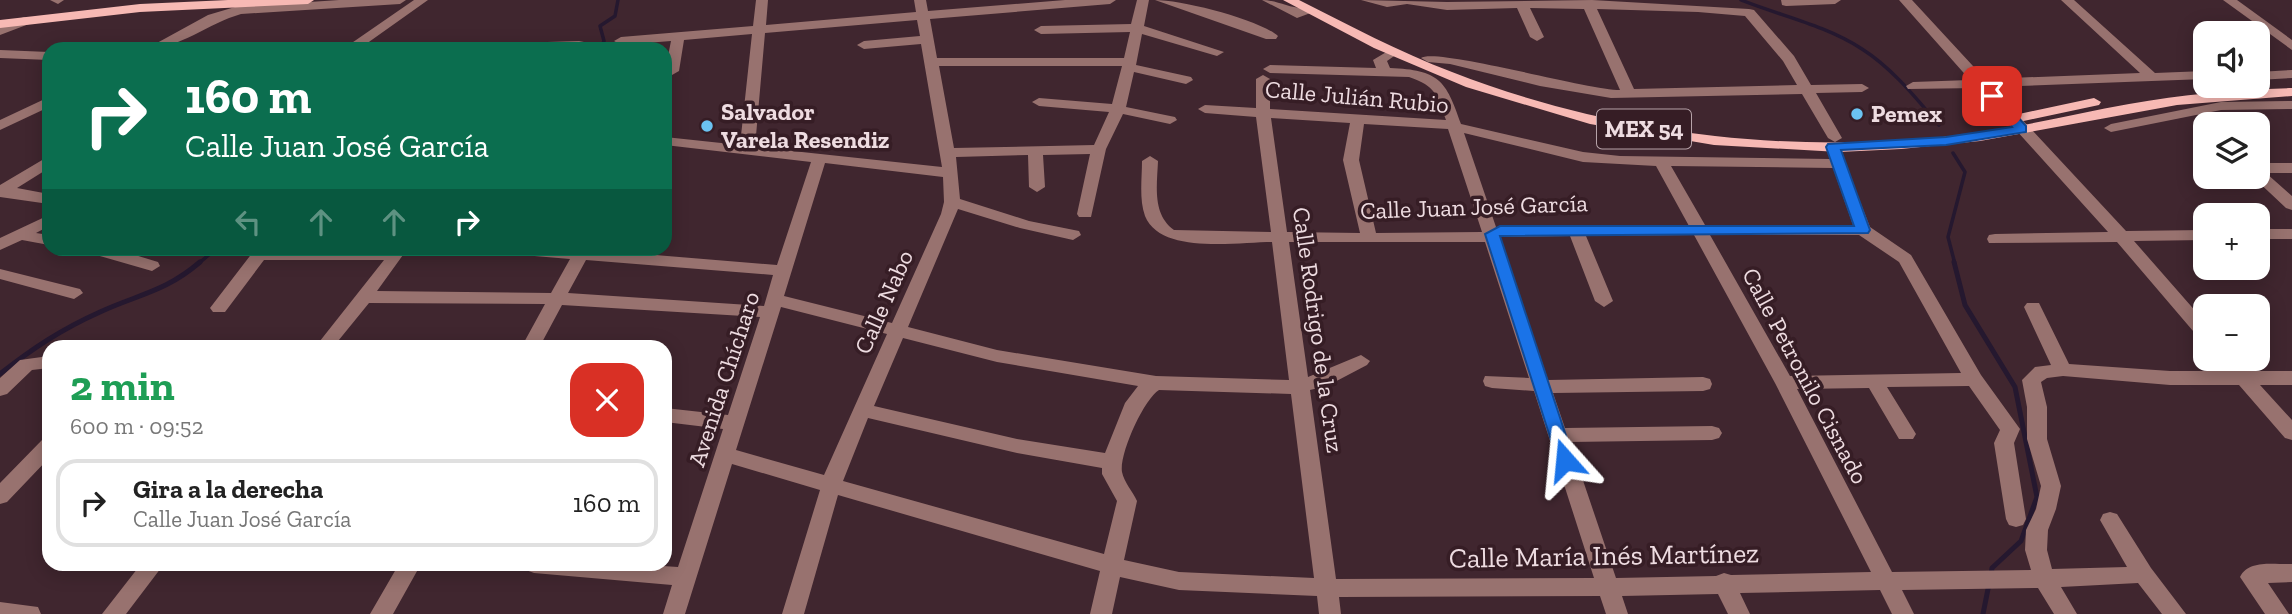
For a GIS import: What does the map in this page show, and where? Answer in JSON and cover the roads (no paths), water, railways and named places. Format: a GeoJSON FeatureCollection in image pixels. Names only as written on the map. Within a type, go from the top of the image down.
{"type":"FeatureCollection","features":[{"type":"Feature","properties":{"kind":"main road"},"geometry":{"type":"LineString","coordinates":[[0,18],[167,0]]}},
{"type":"Feature","properties":{"kind":"main road"},"geometry":{"type":"LineString","coordinates":[[0,24],[163,6],[308,0]]}},
{"type":"Feature","properties":{"kind":"main road","name":"MEX 54"},"geometry":{"type":"LineString","coordinates":[[1289,0],[1308,5],[1423,66]]}},
{"type":"Feature","properties":{"kind":"main road","name":"MEX 54"},"geometry":{"type":"LineString","coordinates":[[1308,5],[1423,66],[1526,102],[1604,122],[1732,141],[1835,150],[1946,141],[2145,93],[2193,89]]}},
{"type":"Feature","properties":{"kind":"main road"},"geometry":{"type":"LineString","coordinates":[[2270,84],[2292,83]]}},
{"type":"Feature","properties":{"kind":"main road","name":"MEX 54"},"geometry":{"type":"LineString","coordinates":[[2016,124],[2161,103],[2292,92]]}},
{"type":"Feature","properties":{"kind":"street"},"geometry":{"type":"LineString","coordinates":[[167,42],[213,18],[240,10],[400,0]]}},
{"type":"Feature","properties":{"kind":"street"},"geometry":{"type":"LineString","coordinates":[[359,42],[422,0]]}},
{"type":"Feature","properties":{"kind":"street"},"geometry":{"type":"LineString","coordinates":[[747,152],[762,0]]}},
{"type":"Feature","properties":{"kind":"street"},"geometry":{"type":"LineString","coordinates":[[621,41],[760,30],[921,8],[1110,0]]}},
{"type":"Feature","properties":{"kind":"street"},"geometry":{"type":"LineString","coordinates":[[1085,214],[1099,149],[1118,109],[1130,65],[1143,0]]}},
{"type":"Feature","properties":{"kind":"street"},"geometry":{"type":"LineString","coordinates":[[1161,0],[1211,13],[1270,36]]}},
{"type":"Feature","properties":{"kind":"street"},"geometry":{"type":"LineString","coordinates":[[1268,0],[1297,14],[1308,5]]}},
{"type":"Feature","properties":{"kind":"street"},"geometry":{"type":"LineString","coordinates":[[1367,0],[1387,3],[1407,0],[1447,6],[1588,3],[1709,8],[1744,12],[1756,18],[1786,55],[1835,150],[1863,230],[1905,259],[1974,379],[2010,429],[2037,439]]}},
{"type":"Feature","properties":{"kind":"street"},"geometry":{"type":"LineString","coordinates":[[1786,2],[1835,0]]}},
{"type":"Feature","properties":{"kind":"street"},"geometry":{"type":"LineString","coordinates":[[1905,0],[2120,235],[2193,320]]}},
{"type":"Feature","properties":{"kind":"street"},"geometry":{"type":"LineString","coordinates":[[2067,0],[2152,77]]}},
{"type":"Feature","properties":{"kind":"street"},"geometry":{"type":"LineString","coordinates":[[2229,0],[2292,46]]}},
{"type":"Feature","properties":{"kind":"street"},"geometry":{"type":"LineString","coordinates":[[1588,3],[1630,95]]}},
{"type":"Feature","properties":{"kind":"street"},"geometry":{"type":"LineString","coordinates":[[1522,5],[1537,37]]}},
{"type":"Feature","properties":{"kind":"street","name":"Calle Nabo"},"geometry":{"type":"LineString","coordinates":[[793,614],[830,486],[953,202],[951,173],[921,8]]}},
{"type":"Feature","properties":{"kind":"street"},"geometry":{"type":"LineString","coordinates":[[181,42],[240,10]]}},
{"type":"Feature","properties":{"kind":"street"},"geometry":{"type":"LineString","coordinates":[[0,31],[24,21]]}},
{"type":"Feature","properties":{"kind":"street"},"geometry":{"type":"LineString","coordinates":[[1041,30],[1137,29],[1217,52]]}},
{"type":"Feature","properties":{"kind":"street"},"geometry":{"type":"LineString","coordinates":[[672,71],[678,37]]}},
{"type":"Feature","properties":{"kind":"street"},"geometry":{"type":"LineString","coordinates":[[864,45],[928,39]]}},
{"type":"Feature","properties":{"kind":"street"},"geometry":{"type":"LineString","coordinates":[[1393,52],[1380,60],[1385,72],[1450,60],[1556,85],[1630,95],[1862,88]]}},
{"type":"Feature","properties":{"kind":"street"},"geometry":{"type":"LineString","coordinates":[[0,54],[42,57]]}},
{"type":"Feature","properties":{"kind":"street"},"geometry":{"type":"LineString","coordinates":[[932,62],[1130,65],[1185,80]]}},
{"type":"Feature","properties":{"kind":"street"},"geometry":{"type":"LineString","coordinates":[[1423,66],[1443,90],[1457,127],[1617,614]]}},
{"type":"Feature","properties":{"kind":"street","name":"Calle Rodrigo de la Cruz"},"geometry":{"type":"LineString","coordinates":[[1330,614],[1263,112],[1266,74],[1385,72]]}},
{"type":"Feature","properties":{"kind":"street"},"geometry":{"type":"LineString","coordinates":[[2270,75],[2292,74]]}},
{"type":"Feature","properties":{"kind":"street"},"geometry":{"type":"LineString","coordinates":[[1913,86],[2193,75]]}},
{"type":"Feature","properties":{"kind":"street"},"geometry":{"type":"LineString","coordinates":[[1039,102],[1118,109],[1170,120]]}},
{"type":"Feature","properties":{"kind":"street"},"geometry":{"type":"LineString","coordinates":[[0,126],[42,105]]}},
{"type":"Feature","properties":{"kind":"street"},"geometry":{"type":"LineString","coordinates":[[2111,128],[2221,106],[2292,105]]}},
{"type":"Feature","properties":{"kind":"street","name":"Calle Julián Rubio"},"geometry":{"type":"LineString","coordinates":[[1205,109],[1358,117],[1457,127],[1584,157],[1662,163],[1835,150]]}},
{"type":"Feature","properties":{"kind":"street"},"geometry":{"type":"LineString","coordinates":[[0,133],[42,112]]}},
{"type":"Feature","properties":{"kind":"street"},"geometry":{"type":"LineString","coordinates":[[1358,117],[1351,160],[1369,237]]}},
{"type":"Feature","properties":{"kind":"street"},"geometry":{"type":"LineString","coordinates":[[672,142],[951,173]]}},
{"type":"Feature","properties":{"kind":"street"},"geometry":{"type":"LineString","coordinates":[[947,153],[1099,149]]}},
{"type":"Feature","properties":{"kind":"street"},"geometry":{"type":"LineString","coordinates":[[1035,151],[1037,187]]}},
{"type":"Feature","properties":{"kind":"street","name":"Avenida Chícharo"},"geometry":{"type":"LineString","coordinates":[[674,614],[820,159]]}},
{"type":"Feature","properties":{"kind":"street","name":"Calle Juan José García"},"geometry":{"type":"LineString","coordinates":[[1150,161],[1150,207],[1156,223],[1165,233],[1181,237],[1482,238],[1500,231],[1863,230]]}},
{"type":"Feature","properties":{"kind":"street","name":"Calle Petronilo Cisnado"},"geometry":{"type":"LineString","coordinates":[[1662,163],[1784,383],[1903,614]]}},
{"type":"Feature","properties":{"kind":"street"},"geometry":{"type":"LineString","coordinates":[[1,191],[42,165]]}},
{"type":"Feature","properties":{"kind":"street"},"geometry":{"type":"LineString","coordinates":[[2270,168],[2292,167]]}},
{"type":"Feature","properties":{"kind":"street"},"geometry":{"type":"LineString","coordinates":[[2270,184],[2292,205]]}},
{"type":"Feature","properties":{"kind":"street"},"geometry":{"type":"LineString","coordinates":[[1,191],[42,198]]}},
{"type":"Feature","properties":{"kind":"street"},"geometry":{"type":"LineString","coordinates":[[953,202],[1026,225],[1073,235]]}},
{"type":"Feature","properties":{"kind":"street"},"geometry":{"type":"LineString","coordinates":[[0,245],[42,224]]}},
{"type":"Feature","properties":{"kind":"street"},"geometry":{"type":"LineString","coordinates":[[1576,230],[1604,301]]}},
{"type":"Feature","properties":{"kind":"street"},"geometry":{"type":"LineString","coordinates":[[2270,234],[2292,234]]}},
{"type":"Feature","properties":{"kind":"street"},"geometry":{"type":"LineString","coordinates":[[19,235],[42,239]]}},
{"type":"Feature","properties":{"kind":"street"},"geometry":{"type":"LineString","coordinates":[[1995,239],[2193,235]]}},
{"type":"Feature","properties":{"kind":"street"},"geometry":{"type":"LineString","coordinates":[[120,256],[152,265]]}},
{"type":"Feature","properties":{"kind":"street"},"geometry":{"type":"LineString","coordinates":[[219,309],[259,256]]}},
{"type":"Feature","properties":{"kind":"street"},"geometry":{"type":"LineString","coordinates":[[330,340],[397,256]]}},
{"type":"Feature","properties":{"kind":"street"},"geometry":{"type":"LineString","coordinates":[[534,340],[579,256]]}},
{"type":"Feature","properties":{"kind":"street"},"geometry":{"type":"LineString","coordinates":[[593,256],[785,271]]}},
{"type":"Feature","properties":{"kind":"street"},"geometry":{"type":"LineString","coordinates":[[0,274],[74,293]]}},
{"type":"Feature","properties":{"kind":"street"},"geometry":{"type":"LineString","coordinates":[[365,297],[556,298],[774,306],[899,331],[997,356],[1109,378],[1156,383],[1301,386],[1320,381],[1362,361]]}},
{"type":"Feature","properties":{"kind":"street"},"geometry":{"type":"LineString","coordinates":[[2033,307],[2063,370]]}},
{"type":"Feature","properties":{"kind":"street"},"geometry":{"type":"LineString","coordinates":[[0,389],[39,363]]}},
{"type":"Feature","properties":{"kind":"street"},"geometry":{"type":"LineString","coordinates":[[2066,614],[2044,579],[2036,550],[2037,530],[2046,509],[2051,486],[2037,439],[2037,407],[2031,380],[2042,372],[2063,370],[2244,379],[2292,378]]}},
{"type":"Feature","properties":{"kind":"street"},"geometry":{"type":"LineString","coordinates":[[2237,371],[2292,433]]}},
{"type":"Feature","properties":{"kind":"street"},"geometry":{"type":"LineString","coordinates":[[1784,383],[1974,379]]}},
{"type":"Feature","properties":{"kind":"street"},"geometry":{"type":"LineString","coordinates":[[1492,381],[1541,386],[1703,384]]}},
{"type":"Feature","properties":{"kind":"street"},"geometry":{"type":"LineString","coordinates":[[1874,381],[1906,434]]}},
{"type":"Feature","properties":{"kind":"street"},"geometry":{"type":"LineString","coordinates":[[1101,614],[1126,501],[1112,474],[1112,462],[1135,403],[1146,389],[1156,383]]}},
{"type":"Feature","properties":{"kind":"street"},"geometry":{"type":"LineString","coordinates":[[863,410],[1017,446],[1112,462]]}},
{"type":"Feature","properties":{"kind":"street"},"geometry":{"type":"LineString","coordinates":[[672,416],[736,423]]}},
{"type":"Feature","properties":{"kind":"street"},"geometry":{"type":"LineString","coordinates":[[2010,429],[2004,443],[2016,519]]}},
{"type":"Feature","properties":{"kind":"street"},"geometry":{"type":"LineString","coordinates":[[1557,435],[1712,433]]}},
{"type":"Feature","properties":{"kind":"street"},"geometry":{"type":"LineString","coordinates":[[0,496],[42,452]]}},
{"type":"Feature","properties":{"kind":"street","name":"Calle María Inés Martínez"},"geometry":{"type":"LineString","coordinates":[[726,455],[1112,566],[1179,580],[1228,585],[1327,588],[1608,587],[1724,582],[1886,583],[2098,578],[2143,574]]}},
{"type":"Feature","properties":{"kind":"street"},"geometry":{"type":"LineString","coordinates":[[2110,520],[2143,574],[2175,614]]}},
{"type":"Feature","properties":{"kind":"street"},"geometry":{"type":"LineString","coordinates":[[113,614],[147,571]]}},
{"type":"Feature","properties":{"kind":"street"},"geometry":{"type":"LineString","coordinates":[[381,614],[406,571]]}},
{"type":"Feature","properties":{"kind":"street"},"geometry":{"type":"LineString","coordinates":[[616,571],[686,577]]}},
{"type":"Feature","properties":{"kind":"street"},"geometry":{"type":"LineString","coordinates":[[2278,614],[2257,589],[2251,577],[2264,572],[2292,573]]}},
{"type":"Feature","properties":{"kind":"street"},"geometry":{"type":"LineString","coordinates":[[1724,582],[1739,614]]}},
{"type":"Feature","properties":{"kind":"street"},"geometry":{"type":"LineString","coordinates":[[0,611],[30,614]]}},
{"type":"Feature","properties":{"kind":"waterway"},"geometry":{"type":"LineString","coordinates":[[604,42],[600,26],[615,16],[618,0]]}},
{"type":"Feature","properties":{"kind":"waterway"},"geometry":{"type":"LineString","coordinates":[[1741,0],[1818,27],[1862,49],[1893,74],[1939,125]]}},
{"type":"Feature","properties":{"kind":"waterway"},"geometry":{"type":"LineString","coordinates":[[1953,153],[1965,172],[1948,237],[1955,264]]}},
{"type":"Feature","properties":{"kind":"waterway"},"geometry":{"type":"LineString","coordinates":[[198,264],[208,256]]}},
{"type":"Feature","properties":{"kind":"waterway"},"geometry":{"type":"LineString","coordinates":[[47,340],[86,318],[175,280],[200,262]]}},
{"type":"Feature","properties":{"kind":"waterway"},"geometry":{"type":"LineString","coordinates":[[1954,262],[1965,305],[2015,387],[2037,497],[2021,541],[1992,568],[1991,576]]}},
{"type":"Feature","properties":{"kind":"waterway"},"geometry":{"type":"LineString","coordinates":[[0,374],[42,343]]}},
{"type":"Feature","properties":{"kind":"waterway"},"geometry":{"type":"LineString","coordinates":[[1983,614],[1989,584]]}},
{"type":"Feature","properties":{"kind":"place","name":"Pemex"},"geometry":{"type":"Point","coordinates":[1857,114]}},
{"type":"Feature","properties":{"kind":"place","name":"Salvador Varela Resendiz"},"geometry":{"type":"Point","coordinates":[707,126]}}]}
